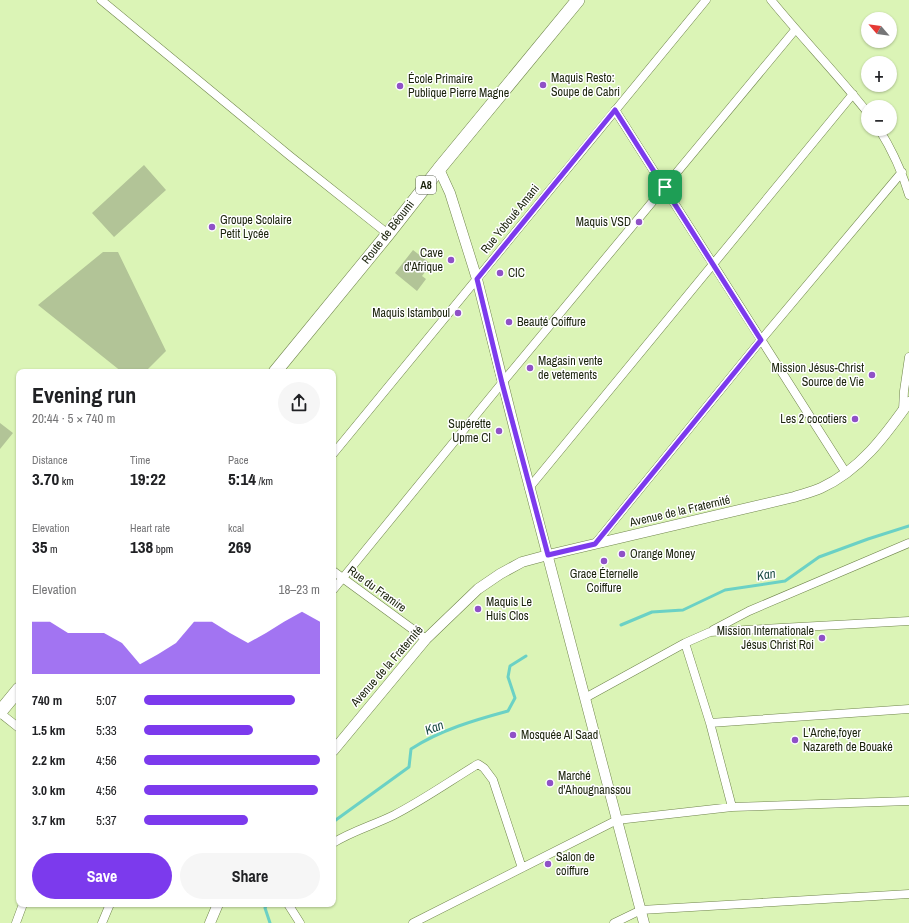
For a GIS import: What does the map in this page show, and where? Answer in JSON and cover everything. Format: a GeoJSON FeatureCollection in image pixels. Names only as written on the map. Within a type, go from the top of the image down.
{"type":"FeatureCollection","features":[{"type":"Feature","properties":{"kind":"main road","name":"Route de Béoumi"},"geometry":{"type":"LineString","coordinates":[[276,369],[388,234],[439,168],[578,0]]}},
{"type":"Feature","properties":{"kind":"main road"},"geometry":{"type":"LineString","coordinates":[[0,713],[16,693]]}},
{"type":"Feature","properties":{"kind":"street"},"geometry":{"type":"LineString","coordinates":[[101,0],[290,156],[388,234]]}},
{"type":"Feature","properties":{"kind":"street","name":"Rue Yoboué Amani"},"geometry":{"type":"LineString","coordinates":[[336,450],[706,0]]}},
{"type":"Feature","properties":{"kind":"street"},"geometry":{"type":"LineString","coordinates":[[771,0],[795,30],[861,104]]}},
{"type":"Feature","properties":{"kind":"street"},"geometry":{"type":"LineString","coordinates":[[336,586],[502,383],[795,30]]}},
{"type":"Feature","properties":{"kind":"street"},"geometry":{"type":"LineString","coordinates":[[529,488],[853,94]]}},
{"type":"Feature","properties":{"kind":"street"},"geometry":{"type":"LineString","coordinates":[[615,110],[846,473]]}},
{"type":"Feature","properties":{"kind":"street"},"geometry":{"type":"LineString","coordinates":[[883,136],[891,148],[902,172],[909,194]]}},
{"type":"Feature","properties":{"kind":"street"},"geometry":{"type":"LineString","coordinates":[[439,168],[450,193],[477,279],[529,488],[548,555],[644,923]]}},
{"type":"Feature","properties":{"kind":"street"},"geometry":{"type":"LineString","coordinates":[[595,544],[761,340],[902,172]]}},
{"type":"Feature","properties":{"kind":"street"},"geometry":{"type":"LineString","coordinates":[[906,406],[904,391],[909,357]]}},
{"type":"Feature","properties":{"kind":"street","name":"Avenue de la Fraternité"},"geometry":{"type":"LineString","coordinates":[[336,746],[426,639],[478,589],[500,574],[522,562],[548,555],[794,497],[820,488],[846,473],[867,456],[906,406]]}},
{"type":"Feature","properties":{"kind":"street"},"geometry":{"type":"LineString","coordinates":[[585,698],[685,643],[750,611],[909,543]]}},
{"type":"Feature","properties":{"kind":"street","name":"Rue du Framire"},"geometry":{"type":"LineString","coordinates":[[336,573],[426,639]]}},
{"type":"Feature","properties":{"kind":"street"},"geometry":{"type":"LineString","coordinates":[[710,632],[909,621]]}},
{"type":"Feature","properties":{"kind":"street"},"geometry":{"type":"LineString","coordinates":[[685,643],[710,723],[732,807]]}},
{"type":"Feature","properties":{"kind":"street"},"geometry":{"type":"LineString","coordinates":[[710,723],[909,709]]}},
{"type":"Feature","properties":{"kind":"street"},"geometry":{"type":"LineString","coordinates":[[0,713],[16,726]]}},
{"type":"Feature","properties":{"kind":"street"},"geometry":{"type":"LineString","coordinates":[[336,841],[350,833],[380,822],[409,807],[478,764],[484,768],[493,780],[522,868]]}},
{"type":"Feature","properties":{"kind":"street"},"geometry":{"type":"LineString","coordinates":[[413,923],[617,820],[732,807],[909,801]]}},
{"type":"Feature","properties":{"kind":"street"},"geometry":{"type":"LineString","coordinates":[[614,923],[640,910],[909,894]]}},
{"type":"Feature","properties":{"kind":"street"},"geometry":{"type":"LineString","coordinates":[[16,923],[23,907]]}},
{"type":"Feature","properties":{"kind":"street"},"geometry":{"type":"LineString","coordinates":[[102,923],[109,907]]}},
{"type":"Feature","properties":{"kind":"street"},"geometry":{"type":"LineString","coordinates":[[210,923],[217,907]]}},
{"type":"Feature","properties":{"kind":"street"},"geometry":{"type":"LineString","coordinates":[[290,907],[300,923]]}},
{"type":"Feature","properties":{"kind":"green space"},"geometry":{"type":"Polygon","coordinates":[[[144,165],[166,190],[114,237],[92,213],[144,165]]]}},
{"type":"Feature","properties":{"kind":"green space"},"geometry":{"type":"Polygon","coordinates":[[[413,250],[431,264],[422,276],[426,279],[417,291],[395,273],[413,250]]]}},
{"type":"Feature","properties":{"kind":"green space"},"geometry":{"type":"Polygon","coordinates":[[[103,252],[118,252],[166,351],[148,369],[118,369],[38,305],[103,252]]]}},
{"type":"Feature","properties":{"kind":"green space"},"geometry":{"type":"Polygon","coordinates":[[[0,423],[13,433],[0,449],[0,423]]]}},
{"type":"Feature","properties":{"kind":"waterway","name":"Kan"},"geometry":{"type":"LineString","coordinates":[[621,625],[652,612],[683,610],[725,590],[785,581],[819,557],[909,526]]}},
{"type":"Feature","properties":{"kind":"waterway","name":"Kan"},"geometry":{"type":"LineString","coordinates":[[336,820],[409,767],[411,749],[422,742],[470,722],[508,711],[515,698],[508,677],[510,666],[526,656]]}},
{"type":"Feature","properties":{"kind":"waterway","name":"Kan"},"geometry":{"type":"LineString","coordinates":[[266,907],[270,923]]}},
{"type":"Feature","properties":{"kind":"place","name":"Maquis Resto: Soupe de Cabri"},"geometry":{"type":"Point","coordinates":[543,85]}},
{"type":"Feature","properties":{"kind":"place","name":"École Primaire Publique Pierre Magne"},"geometry":{"type":"Point","coordinates":[400,86]}},
{"type":"Feature","properties":{"kind":"place","name":"Maquis VSD"},"geometry":{"type":"Point","coordinates":[639,222]}},
{"type":"Feature","properties":{"kind":"place","name":"Groupe Scolaire Petit Lycée"},"geometry":{"type":"Point","coordinates":[212,227]}},
{"type":"Feature","properties":{"kind":"place","name":"Cave d'Afrique"},"geometry":{"type":"Point","coordinates":[451,260]}},
{"type":"Feature","properties":{"kind":"place","name":"CIC"},"geometry":{"type":"Point","coordinates":[500,273]}},
{"type":"Feature","properties":{"kind":"place","name":"Maquis Istamboul"},"geometry":{"type":"Point","coordinates":[458,313]}},
{"type":"Feature","properties":{"kind":"place","name":"Beauté Coiffure"},"geometry":{"type":"Point","coordinates":[509,322]}},
{"type":"Feature","properties":{"kind":"place","name":"Magasin vente de vetements"},"geometry":{"type":"Point","coordinates":[530,368]}},
{"type":"Feature","properties":{"kind":"place","name":"Mission Jésus-Christ Source de Vie"},"geometry":{"type":"Point","coordinates":[872,375]}},
{"type":"Feature","properties":{"kind":"place","name":"Les 2 cocotiers"},"geometry":{"type":"Point","coordinates":[855,419]}},
{"type":"Feature","properties":{"kind":"place","name":"Supérette Upme CI"},"geometry":{"type":"Point","coordinates":[499,431]}},
{"type":"Feature","properties":{"kind":"place","name":"Orange Money"},"geometry":{"type":"Point","coordinates":[622,554]}},
{"type":"Feature","properties":{"kind":"place","name":"Grace Éternelle Coiffure"},"geometry":{"type":"Point","coordinates":[604,561]}},
{"type":"Feature","properties":{"kind":"place","name":"Maquis Le Huis Clos"},"geometry":{"type":"Point","coordinates":[478,609]}},
{"type":"Feature","properties":{"kind":"place","name":"Mission Internationale Jésus Christ Roi"},"geometry":{"type":"Point","coordinates":[822,638]}},
{"type":"Feature","properties":{"kind":"place","name":"Mosquée Al Saad"},"geometry":{"type":"Point","coordinates":[513,735]}},
{"type":"Feature","properties":{"kind":"place","name":"L'Arche,foyer Nazareth de Bouaké"},"geometry":{"type":"Point","coordinates":[795,740]}},
{"type":"Feature","properties":{"kind":"place","name":"Marché d'Ahougnanssou"},"geometry":{"type":"Point","coordinates":[550,783]}},
{"type":"Feature","properties":{"kind":"place","name":"Salon de coiffure"},"geometry":{"type":"Point","coordinates":[548,864]}},
{"type":"Feature","properties":{"kind":"route"},"geometry":{"type":"LineString","coordinates":[[615,110],[665,187],[761,340],[595,544],[548,555],[529,488],[477,279],[615,110]]}}]}
